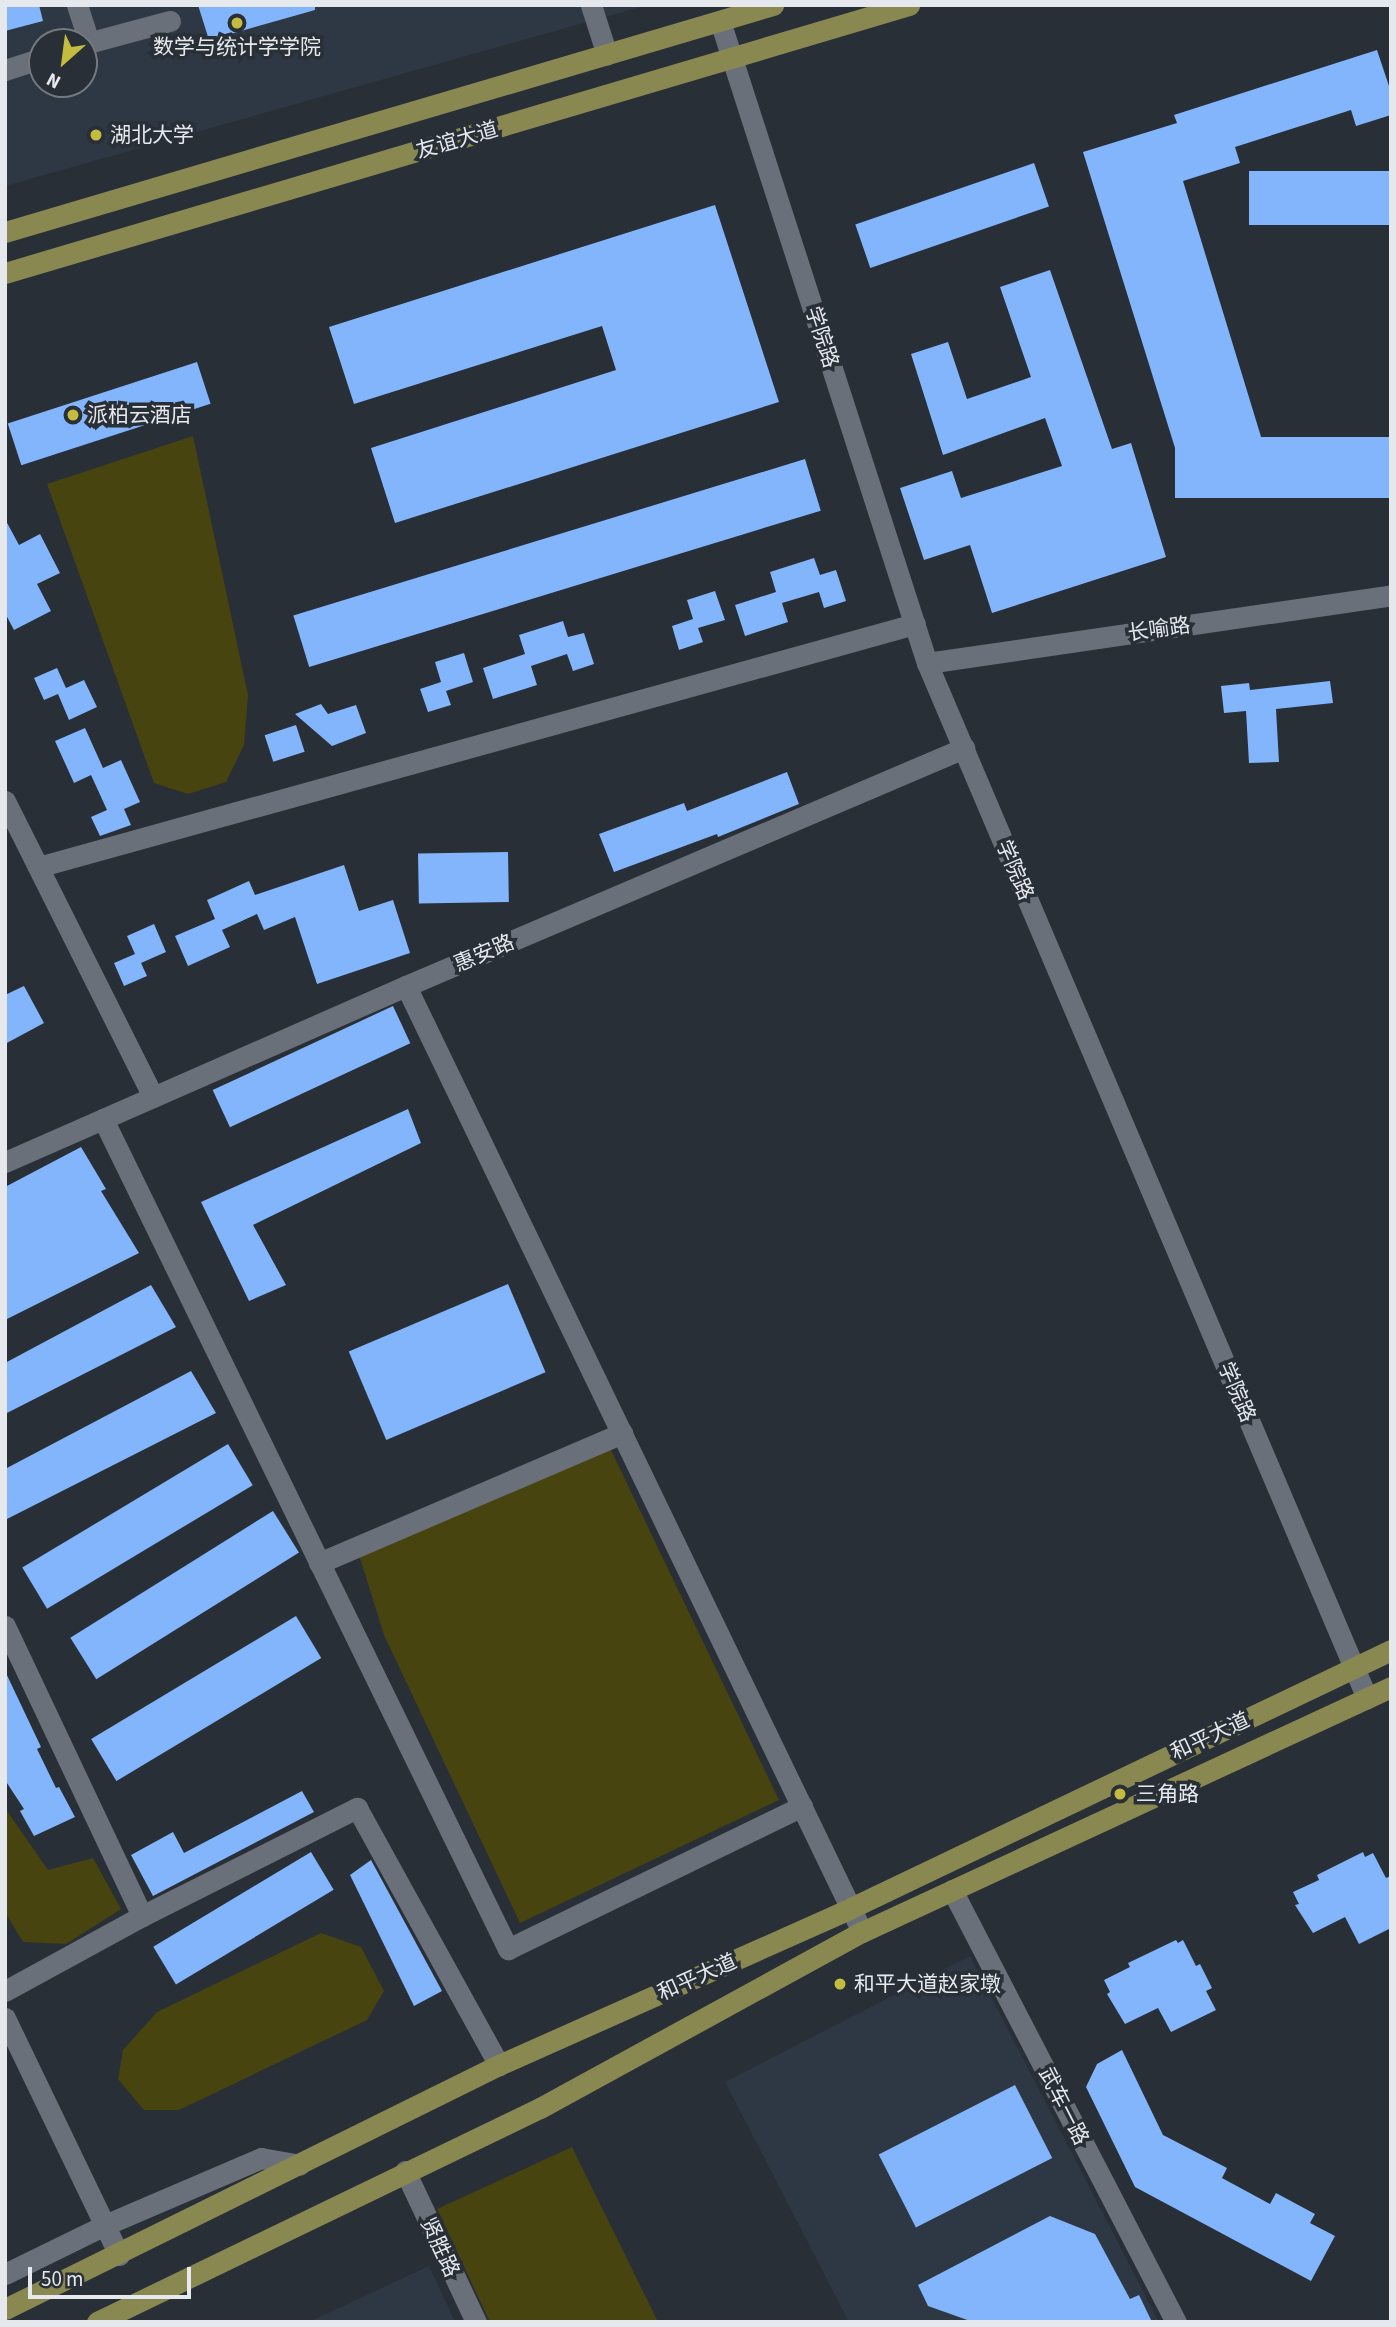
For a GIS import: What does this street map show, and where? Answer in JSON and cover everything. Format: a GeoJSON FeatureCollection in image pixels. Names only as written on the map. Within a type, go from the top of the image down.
{"type":"FeatureCollection","features":[{"type":"Feature","properties":{"kind":"main road","name":"友谊大道"},"geometry":{"type":"LineString","coordinates":[[5,232],[773,5]]}},
{"type":"Feature","properties":{"kind":"main road","name":"友谊大道"},"geometry":{"type":"LineString","coordinates":[[5,273],[909,5]]}},
{"type":"Feature","properties":{"kind":"main road","name":"和平大道"},"geometry":{"type":"LineString","coordinates":[[5,2309],[499,2065],[850,1908],[1391,1650]]}},
{"type":"Feature","properties":{"kind":"main road","name":"和平大道"},"geometry":{"type":"LineString","coordinates":[[97,2322],[540,2108],[862,1932],[1391,1686]]}},
{"type":"Feature","properties":{"kind":"street"},"geometry":{"type":"LineString","coordinates":[[77,5],[82,28]]}},
{"type":"Feature","properties":{"kind":"street"},"geometry":{"type":"LineString","coordinates":[[591,5],[607,55]]}},
{"type":"Feature","properties":{"kind":"street"},"geometry":{"type":"LineString","coordinates":[[98,40],[170,21]]}},
{"type":"Feature","properties":{"kind":"street","name":"学院路"},"geometry":{"type":"LineString","coordinates":[[720,21],[927,663],[1367,1698]]}},
{"type":"Feature","properties":{"kind":"street"},"geometry":{"type":"LineString","coordinates":[[5,70],[28,63]]}},
{"type":"Feature","properties":{"kind":"street","name":"长喻路"},"geometry":{"type":"LineString","coordinates":[[927,663],[1391,595]]}},
{"type":"Feature","properties":{"kind":"street"},"geometry":{"type":"LineString","coordinates":[[38,867],[915,624]]}},
{"type":"Feature","properties":{"kind":"street","name":"惠安路"},"geometry":{"type":"LineString","coordinates":[[5,1161],[406,986],[964,748]]}},
{"type":"Feature","properties":{"kind":"street"},"geometry":{"type":"LineString","coordinates":[[5,801],[153,1097]]}},
{"type":"Feature","properties":{"kind":"street"},"geometry":{"type":"LineString","coordinates":[[406,986],[862,1932]]}},
{"type":"Feature","properties":{"kind":"street"},"geometry":{"type":"LineString","coordinates":[[103,1119],[508,1949],[802,1806]]}},
{"type":"Feature","properties":{"kind":"street"},"geometry":{"type":"LineString","coordinates":[[319,1563],[622,1433]]}},
{"type":"Feature","properties":{"kind":"street"},"geometry":{"type":"LineString","coordinates":[[5,1626],[142,1916]]}},
{"type":"Feature","properties":{"kind":"street"},"geometry":{"type":"LineString","coordinates":[[5,1991],[142,1916],[357,1808],[499,2065]]}},
{"type":"Feature","properties":{"kind":"street","name":"武车一路"},"geometry":{"type":"LineString","coordinates":[[953,1891],[1176,2322]]}},
{"type":"Feature","properties":{"kind":"street"},"geometry":{"type":"LineString","coordinates":[[5,2018],[119,2255]]}},
{"type":"Feature","properties":{"kind":"street"},"geometry":{"type":"LineString","coordinates":[[5,2274],[105,2225],[261,2158],[299,2165]]}},
{"type":"Feature","properties":{"kind":"street","name":"贤胜路"},"geometry":{"type":"LineString","coordinates":[[405,2171],[475,2322]]}},
{"type":"Feature","properties":{"kind":"shaded area","name":"湖北大学"},"geometry":{"type":"Polygon","coordinates":[[[5,5],[647,5],[5,186],[5,5]]]}},
{"type":"Feature","properties":{"kind":"shaded area"},"geometry":{"type":"Polygon","coordinates":[[[193,436],[248,695],[244,745],[226,782],[188,794],[154,783],[47,484],[193,436]]]}},
{"type":"Feature","properties":{"kind":"shaded area"},"geometry":{"type":"Polygon","coordinates":[[[610,1448],[779,1800],[520,1923],[384,1635],[359,1555],[610,1448]]]}},
{"type":"Feature","properties":{"kind":"shaded area"},"geometry":{"type":"Polygon","coordinates":[[[5,1808],[48,1870],[93,1858],[121,1909],[66,1944],[23,1942],[5,1912],[5,1808]]]}},
{"type":"Feature","properties":{"kind":"shaded area"},"geometry":{"type":"Polygon","coordinates":[[[321,1933],[361,1947],[384,1991],[367,2020],[179,2110],[144,2110],[118,2079],[123,2050],[157,2012],[321,1933]]]}},
{"type":"Feature","properties":{"kind":"shaded area"},"geometry":{"type":"Polygon","coordinates":[[[970,1956],[1159,2322],[849,2322],[725,2082],[970,1956]]]}},
{"type":"Feature","properties":{"kind":"shaded area"},"geometry":{"type":"Polygon","coordinates":[[[572,2147],[658,2322],[490,2322],[437,2209],[572,2147]]]}},
{"type":"Feature","properties":{"kind":"shaded area"},"geometry":{"type":"Polygon","coordinates":[[[429,2266],[455,2322],[309,2322],[429,2266]]]}},
{"type":"Feature","properties":{"kind":"building"},"geometry":{"type":"Polygon","coordinates":[[[5,5],[39,5],[43,21],[5,31],[5,5]]]}},
{"type":"Feature","properties":{"kind":"building","name":"数学与统计学学院"},"geometry":{"type":"Polygon","coordinates":[[[198,5],[315,5],[315,10],[209,40],[198,5]]]}},
{"type":"Feature","properties":{"kind":"building"},"geometry":{"type":"Polygon","coordinates":[[[1377,50],[1391,92],[1391,115],[1356,126],[1351,110],[1235,147],[1240,163],[1183,181],[1262,440],[1180,464],[1083,152],[1177,123],[1174,115],[1377,50]]]}},
{"type":"Feature","properties":{"kind":"building"},"geometry":{"type":"Polygon","coordinates":[[[1034,163],[1049,206],[870,268],[855,225],[1034,163]]]}},
{"type":"Feature","properties":{"kind":"building"},"geometry":{"type":"Polygon","coordinates":[[[1249,171],[1391,171],[1391,225],[1249,225],[1249,171]]]}},
{"type":"Feature","properties":{"kind":"building"},"geometry":{"type":"Polygon","coordinates":[[[715,205],[779,402],[395,523],[371,448],[616,370],[602,326],[354,404],[329,327],[715,205]]]}},
{"type":"Feature","properties":{"kind":"building"},"geometry":{"type":"Polygon","coordinates":[[[1050,270],[1112,449],[1131,443],[1166,557],[992,613],[970,545],[924,560],[900,488],[952,471],[961,498],[1062,466],[1045,418],[943,455],[911,354],[948,342],[967,399],[1031,377],[1000,287],[1050,270]]]}},
{"type":"Feature","properties":{"kind":"building"},"geometry":{"type":"Polygon","coordinates":[[[197,362],[211,404],[21,465],[8,423],[197,362]]]}},
{"type":"Feature","properties":{"kind":"building"},"geometry":{"type":"Polygon","coordinates":[[[1175,437],[1391,437],[1391,498],[1175,498],[1175,437]]]}},
{"type":"Feature","properties":{"kind":"building"},"geometry":{"type":"Polygon","coordinates":[[[805,459],[821,511],[309,667],[293,615],[805,459]]]}},
{"type":"Feature","properties":{"kind":"building"},"geometry":{"type":"Polygon","coordinates":[[[5,519],[19,545],[40,534],[60,573],[37,584],[51,611],[14,630],[5,613],[5,519]]]}},
{"type":"Feature","properties":{"kind":"building"},"geometry":{"type":"Polygon","coordinates":[[[814,558],[820,575],[836,570],[846,601],[824,608],[819,592],[782,603],[788,622],[745,636],[735,605],[776,592],[770,572],[814,558]]]}},
{"type":"Feature","properties":{"kind":"building"},"geometry":{"type":"Polygon","coordinates":[[[715,591],[725,620],[698,628],[703,642],[679,650],[672,626],[693,619],[687,600],[715,591]]]}},
{"type":"Feature","properties":{"kind":"building"},"geometry":{"type":"Polygon","coordinates":[[[563,621],[568,637],[584,633],[594,664],[573,671],[567,654],[531,666],[537,685],[493,699],[483,668],[525,654],[519,635],[563,621]]]}},
{"type":"Feature","properties":{"kind":"building"},"geometry":{"type":"Polygon","coordinates":[[[464,653],[473,682],[446,691],[451,705],[428,712],[420,689],[441,682],[435,662],[464,653]]]}},
{"type":"Feature","properties":{"kind":"building"},"geometry":{"type":"Polygon","coordinates":[[[57,668],[66,688],[84,680],[97,707],[69,720],[58,694],[44,700],[34,678],[57,668]]]}},
{"type":"Feature","properties":{"kind":"building"},"geometry":{"type":"Polygon","coordinates":[[[1330,681],[1333,703],[1276,709],[1279,762],[1249,763],[1246,711],[1224,713],[1221,686],[1249,683],[1250,690],[1330,681]]]}},
{"type":"Feature","properties":{"kind":"building"},"geometry":{"type":"Polygon","coordinates":[[[321,704],[328,714],[356,705],[366,733],[332,746],[295,714],[321,704]]]}},
{"type":"Feature","properties":{"kind":"building"},"geometry":{"type":"Polygon","coordinates":[[[296,725],[305,752],[273,762],[265,735],[296,725]]]}},
{"type":"Feature","properties":{"kind":"building"},"geometry":{"type":"Polygon","coordinates":[[[85,728],[103,768],[121,760],[140,802],[124,809],[131,825],[100,836],[91,817],[107,810],[91,775],[74,783],[55,741],[85,728]]]}},
{"type":"Feature","properties":{"kind":"building"},"geometry":{"type":"Polygon","coordinates":[[[787,772],[799,804],[718,837],[717,834],[614,872],[599,834],[684,803],[687,811],[787,772]]]}},
{"type":"Feature","properties":{"kind":"building"},"geometry":{"type":"Polygon","coordinates":[[[508,852],[509,902],[419,904],[418,854],[508,852]]]}},
{"type":"Feature","properties":{"kind":"building"},"geometry":{"type":"Polygon","coordinates":[[[344,865],[359,911],[393,900],[410,953],[317,984],[295,917],[264,930],[257,914],[222,930],[230,947],[188,966],[175,936],[215,919],[207,900],[249,881],[255,895],[344,865]]]}},
{"type":"Feature","properties":{"kind":"building"},"geometry":{"type":"Polygon","coordinates":[[[154,924],[166,952],[141,963],[147,976],[124,986],[114,963],[135,954],[127,936],[154,924]]]}},
{"type":"Feature","properties":{"kind":"building"},"geometry":{"type":"Polygon","coordinates":[[[24,986],[44,1023],[5,1044],[5,995],[24,986]]]}},
{"type":"Feature","properties":{"kind":"building"},"geometry":{"type":"Polygon","coordinates":[[[393,1006],[410,1043],[230,1127],[213,1090],[393,1006]]]}},
{"type":"Feature","properties":{"kind":"building"},"geometry":{"type":"Polygon","coordinates":[[[408,1109],[421,1143],[253,1225],[286,1285],[249,1301],[201,1202],[408,1109]]]}},
{"type":"Feature","properties":{"kind":"building"},"geometry":{"type":"Polygon","coordinates":[[[81,1147],[106,1189],[101,1191],[139,1253],[5,1320],[5,1187],[81,1147]]]}},
{"type":"Feature","properties":{"kind":"building"},"geometry":{"type":"Polygon","coordinates":[[[508,1284],[546,1372],[386,1440],[349,1352],[508,1284]]]}},
{"type":"Feature","properties":{"kind":"building"},"geometry":{"type":"Polygon","coordinates":[[[151,1285],[176,1327],[5,1414],[5,1363],[151,1285]]]}},
{"type":"Feature","properties":{"kind":"building"},"geometry":{"type":"Polygon","coordinates":[[[191,1371],[216,1413],[5,1520],[5,1469],[191,1371]]]}},
{"type":"Feature","properties":{"kind":"building"},"geometry":{"type":"Polygon","coordinates":[[[228,1444],[253,1485],[47,1609],[22,1568],[228,1444]]]}},
{"type":"Feature","properties":{"kind":"building"},"geometry":{"type":"Polygon","coordinates":[[[273,1511],[299,1553],[96,1679],[70,1638],[273,1511]]]}},
{"type":"Feature","properties":{"kind":"building"},"geometry":{"type":"Polygon","coordinates":[[[296,1616],[321,1658],[116,1781],[91,1739],[296,1616]]]}},
{"type":"Feature","properties":{"kind":"building"},"geometry":{"type":"Polygon","coordinates":[[[5,1671],[41,1747],[37,1749],[56,1788],[59,1787],[75,1817],[34,1836],[20,1811],[24,1809],[5,1780],[5,1671]]]}},
{"type":"Feature","properties":{"kind":"building"},"geometry":{"type":"Polygon","coordinates":[[[302,1791],[314,1812],[153,1896],[131,1855],[173,1832],[184,1853],[302,1791]]]}},
{"type":"Feature","properties":{"kind":"building"},"geometry":{"type":"Polygon","coordinates":[[[311,1852],[334,1890],[176,1984],[153,1947],[311,1852]]]}},
{"type":"Feature","properties":{"kind":"building"},"geometry":{"type":"Polygon","coordinates":[[[1363,1852],[1365,1857],[1373,1853],[1386,1878],[1391,1876],[1391,1928],[1359,1944],[1345,1917],[1313,1933],[1295,1905],[1299,1904],[1293,1892],[1319,1880],[1317,1875],[1363,1852]]]}},
{"type":"Feature","properties":{"kind":"building"},"geometry":{"type":"Polygon","coordinates":[[[371,1860],[442,1991],[414,2006],[350,1875],[371,1860]]]}},
{"type":"Feature","properties":{"kind":"building"},"geometry":{"type":"Polygon","coordinates":[[[1176,1940],[1178,1943],[1183,1940],[1196,1966],[1200,1964],[1212,1988],[1206,1991],[1216,2010],[1171,2032],[1158,2008],[1125,2024],[1107,1994],[1110,1992],[1104,1980],[1130,1967],[1128,1963],[1176,1940]]]}},
{"type":"Feature","properties":{"kind":"building"},"geometry":{"type":"Polygon","coordinates":[[[1122,2050],[1163,2135],[1227,2168],[1222,2178],[1270,2204],[1276,2193],[1315,2214],[1310,2223],[1335,2236],[1311,2281],[1135,2187],[1086,2087],[1097,2064],[1122,2050]]]}},
{"type":"Feature","properties":{"kind":"building"},"geometry":{"type":"Polygon","coordinates":[[[1015,2085],[1052,2158],[916,2228],[879,2154],[1015,2085]]]}},
{"type":"Feature","properties":{"kind":"building"},"geometry":{"type":"Polygon","coordinates":[[[1050,2216],[1095,2234],[1130,2299],[1139,2295],[1152,2322],[973,2322],[928,2306],[918,2285],[1050,2216]]]}},
{"type":"Feature","properties":{"kind":"place","name":"数学与统计学学院"},"geometry":{"type":"Point","coordinates":[237,23]}},
{"type":"Feature","properties":{"kind":"place","name":"湖北大学"},"geometry":{"type":"Point","coordinates":[96,135]}},
{"type":"Feature","properties":{"kind":"place","name":"派柏云酒店"},"geometry":{"type":"Point","coordinates":[73,415]}},
{"type":"Feature","properties":{"kind":"place","name":"三角路"},"geometry":{"type":"Point","coordinates":[1120,1794]}},
{"type":"Feature","properties":{"kind":"place","name":"和平大道赵家墩"},"geometry":{"type":"Point","coordinates":[840,1984]}}]}
